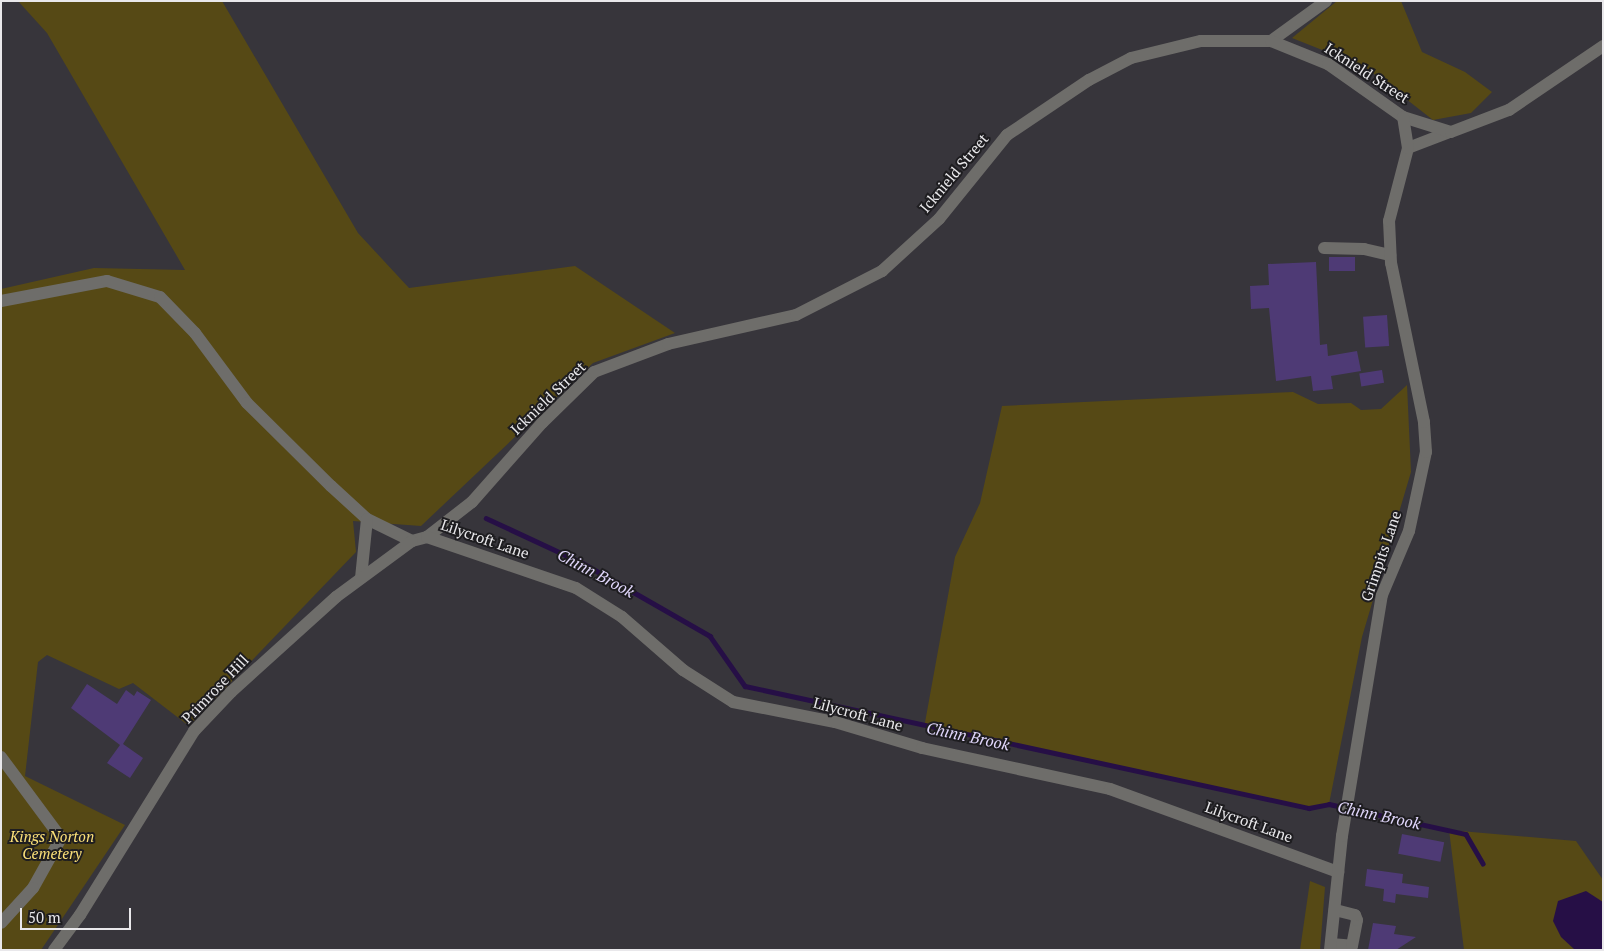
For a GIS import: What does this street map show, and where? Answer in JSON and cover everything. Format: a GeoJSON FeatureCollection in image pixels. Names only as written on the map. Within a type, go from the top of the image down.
{"type":"FeatureCollection","features":[{"type":"Feature","properties":{"kind":"street"},"geometry":{"type":"LineString","coordinates":[[1271,41],[1326,1]]}},
{"type":"Feature","properties":{"kind":"street","name":"Icknield Street"},"geometry":{"type":"LineString","coordinates":[[412,541],[427,537],[472,502],[542,423],[594,372],[668,344],[796,315],[882,271],[939,219],[1007,135],[1089,80],[1131,58],[1201,40],[1271,41],[1328,64],[1403,117],[1451,132]]}},
{"type":"Feature","properties":{"kind":"street"},"geometry":{"type":"LineString","coordinates":[[1408,148],[1509,110],[1603,46]]}},
{"type":"Feature","properties":{"kind":"street","name":"Grimpits Lane"},"geometry":{"type":"LineString","coordinates":[[1330,947],[1338,872],[1382,595],[1409,531],[1426,452],[1424,422],[1390,255],[1389,221],[1408,148],[1403,117]]}},
{"type":"Feature","properties":{"kind":"street"},"geometry":{"type":"LineString","coordinates":[[1324,248],[1364,249],[1390,255]]}},
{"type":"Feature","properties":{"kind":"street"},"geometry":{"type":"LineString","coordinates":[[1,301],[107,281],[160,297],[195,333],[247,403],[367,519],[412,541]]}},
{"type":"Feature","properties":{"kind":"street"},"geometry":{"type":"LineString","coordinates":[[361,578],[367,519]]}},
{"type":"Feature","properties":{"kind":"street","name":"Lilycroft Lane"},"geometry":{"type":"LineString","coordinates":[[427,537],[576,588],[622,617],[683,670],[733,702],[835,722],[922,748],[1110,789],[1338,872]]}},
{"type":"Feature","properties":{"kind":"street","name":"Primrose Hill"},"geometry":{"type":"LineString","coordinates":[[54,950],[80,915],[194,731],[231,692],[361,578],[412,541]]}},
{"type":"Feature","properties":{"kind":"street"},"geometry":{"type":"LineString","coordinates":[[1,757],[61,838],[32,888],[1,923]]}},
{"type":"Feature","properties":{"kind":"street"},"geometry":{"type":"LineString","coordinates":[[1330,947],[1352,946],[1357,920],[1355,915],[1335,910]]}},
{"type":"Feature","properties":{"kind":"green space","name":"Kings Norton Cemetery"},"geometry":{"type":"Polygon","coordinates":[[[18,1],[222,1],[358,233],[409,288],[575,266],[675,333],[593,363],[421,526],[353,521],[356,552],[189,726],[133,683],[119,689],[47,655],[38,662],[25,776],[125,825],[41,950],[1,950],[1,289],[94,268],[185,270],[47,33],[18,1]]]}},
{"type":"Feature","properties":{"kind":"green space"},"geometry":{"type":"Polygon","coordinates":[[[1337,1],[1401,1],[1422,52],[1465,72],[1492,92],[1471,113],[1433,120],[1365,67],[1292,38],[1337,1]]]}},
{"type":"Feature","properties":{"kind":"green space"},"geometry":{"type":"Polygon","coordinates":[[[1407,385],[1411,472],[1362,637],[1329,804],[1309,808],[924,728],[955,557],[980,503],[1002,406],[1293,392],[1318,404],[1351,403],[1361,410],[1381,409],[1407,385]]]}},
{"type":"Feature","properties":{"kind":"green space"},"geometry":{"type":"Polygon","coordinates":[[[1449,830],[1576,841],[1603,880],[1603,950],[1464,950],[1449,830]]]}},
{"type":"Feature","properties":{"kind":"green space"},"geometry":{"type":"Polygon","coordinates":[[[1310,881],[1325,887],[1320,950],[1300,950],[1310,881]]]}},
{"type":"Feature","properties":{"kind":"shaded area"},"geometry":{"type":"Polygon","coordinates":[[[1586,891],[1603,902],[1603,950],[1575,950],[1561,937],[1553,921],[1558,901],[1586,891]]]}},
{"type":"Feature","properties":{"kind":"building"},"geometry":{"type":"Polygon","coordinates":[[[1329,257],[1355,257],[1355,271],[1329,271],[1329,257]]]}},
{"type":"Feature","properties":{"kind":"building"},"geometry":{"type":"Polygon","coordinates":[[[1316,262],[1320,345],[1327,344],[1328,356],[1357,351],[1361,371],[1331,376],[1333,389],[1313,391],[1311,376],[1276,381],[1269,308],[1251,309],[1250,286],[1269,285],[1268,264],[1316,262]]]}},
{"type":"Feature","properties":{"kind":"building"},"geometry":{"type":"Polygon","coordinates":[[[1387,315],[1389,346],[1365,348],[1363,317],[1387,315]]]}},
{"type":"Feature","properties":{"kind":"building"},"geometry":{"type":"Polygon","coordinates":[[[1382,370],[1384,383],[1361,386],[1359,374],[1382,370]]]}},
{"type":"Feature","properties":{"kind":"building"},"geometry":{"type":"Polygon","coordinates":[[[87,684],[117,704],[126,690],[134,696],[137,691],[151,700],[123,744],[143,758],[130,778],[107,763],[120,745],[71,708],[87,684]]]}},
{"type":"Feature","properties":{"kind":"building"},"geometry":{"type":"Polygon","coordinates":[[[1402,834],[1444,842],[1440,862],[1398,854],[1402,834]]]}},
{"type":"Feature","properties":{"kind":"building"},"geometry":{"type":"Polygon","coordinates":[[[1367,869],[1403,874],[1402,883],[1429,887],[1428,898],[1396,894],[1395,903],[1383,901],[1384,889],[1365,886],[1367,869]]]}},
{"type":"Feature","properties":{"kind":"building"},"geometry":{"type":"Polygon","coordinates":[[[1373,923],[1396,926],[1394,934],[1416,937],[1396,950],[1368,950],[1373,923]]]}},
{"type":"Feature","properties":{"kind":"waterway","name":"Chinn Brook"},"geometry":{"type":"LineString","coordinates":[[486,518],[581,562],[710,636],[745,686],[1309,808],[1329,804],[1466,834],[1483,863]]}}]}
